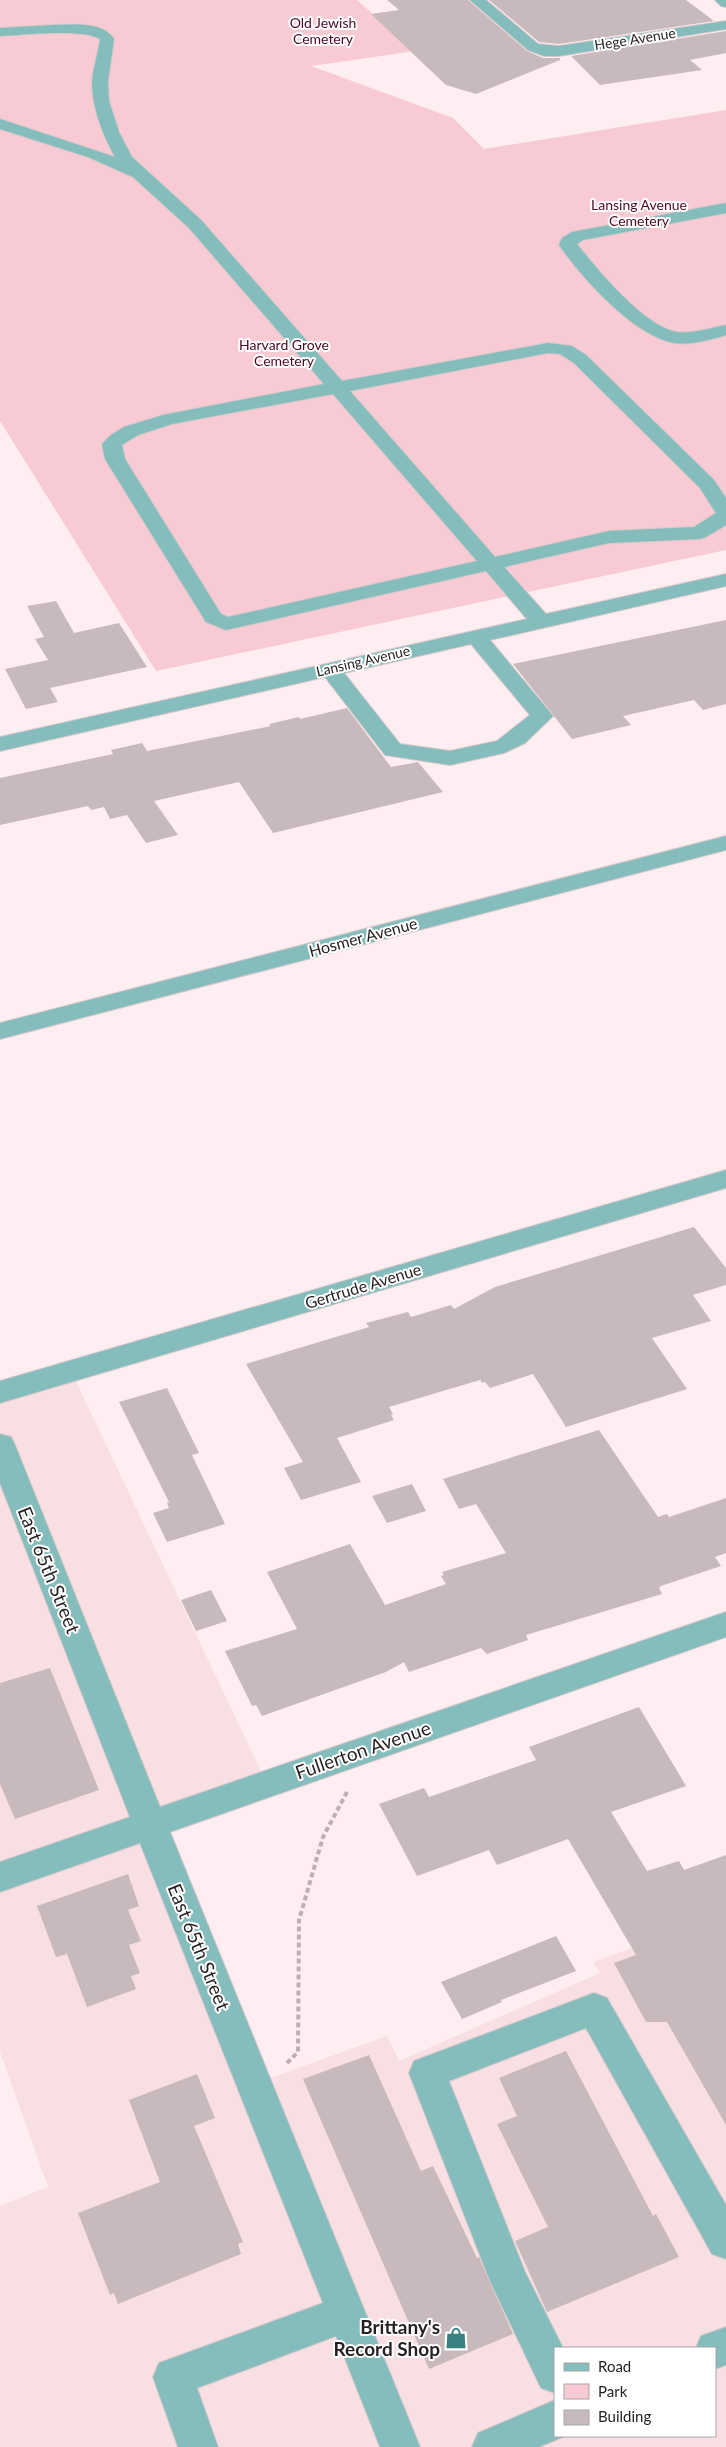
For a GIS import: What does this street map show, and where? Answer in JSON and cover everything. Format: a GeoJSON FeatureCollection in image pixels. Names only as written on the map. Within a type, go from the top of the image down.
{"type":"FeatureCollection","features":[{"type":"Feature","properties":{"kind":"street","name":"Hege Avenue"},"geometry":{"type":"LineString","coordinates":[[477,0],[533,46],[544,51],[559,51],[726,25]]}},
{"type":"Feature","properties":{"kind":"street"},"geometry":{"type":"LineString","coordinates":[[722,0],[726,3]]}},
{"type":"Feature","properties":{"kind":"street"},"geometry":{"type":"LineString","coordinates":[[0,32],[78,30],[99,32],[105,35],[107,40],[101,64],[100,86],[104,106],[118,148],[126,160],[195,224],[540,622]]}},
{"type":"Feature","properties":{"kind":"street"},"geometry":{"type":"LineString","coordinates":[[0,124],[115,162],[143,176]]}},
{"type":"Feature","properties":{"kind":"street"},"geometry":{"type":"LineString","coordinates":[[726,208],[578,236],[568,242],[568,245],[621,303],[659,334],[686,338],[726,330]]}},
{"type":"Feature","properties":{"kind":"street"},"geometry":{"type":"LineString","coordinates":[[548,348],[562,348],[576,355],[708,484],[726,515],[699,533],[609,537],[226,624],[213,618],[115,459],[112,444],[118,437],[129,431],[170,419],[548,348]]}},
{"type":"Feature","properties":{"kind":"street","name":"Lansing Avenue"},"geometry":{"type":"LineString","coordinates":[[0,744],[726,580]]}},
{"type":"Feature","properties":{"kind":"street"},"geometry":{"type":"LineString","coordinates":[[330,669],[393,750],[450,758],[504,746],[518,738],[542,716],[476,636]]}},
{"type":"Feature","properties":{"kind":"street","name":"Hosmer Avenue"},"geometry":{"type":"LineString","coordinates":[[0,1031],[726,843]]}},
{"type":"Feature","properties":{"kind":"street","name":"Gertrude Avenue"},"geometry":{"type":"LineString","coordinates":[[0,1392],[726,1179]]}},
{"type":"Feature","properties":{"kind":"street","name":"East 65th Street"},"geometry":{"type":"LineString","coordinates":[[0,1445],[150,1825],[400,2447]]}},
{"type":"Feature","properties":{"kind":"street","name":"Fullerton Avenue"},"geometry":{"type":"LineString","coordinates":[[0,1877],[726,1624]]}},
{"type":"Feature","properties":{"kind":"street"},"geometry":{"type":"LineString","coordinates":[[554,2372],[508,2281],[427,2073],[594,2009],[726,2241]]}},
{"type":"Feature","properties":{"kind":"street"},"geometry":{"type":"LineString","coordinates":[[198,2447],[173,2377],[346,2313]]}},
{"type":"Feature","properties":{"kind":"street"},"geometry":{"type":"LineString","coordinates":[[492,2447],[554,2420]]}},
{"type":"Feature","properties":{"kind":"path"},"geometry":{"type":"LineString","coordinates":[[287,2063],[298,2052],[300,2012],[299,1920],[323,1837],[347,1792]]}},
{"type":"Feature","properties":{"kind":"shaded area"},"geometry":{"type":"Polygon","coordinates":[[[72,1373],[267,1784],[150,1825],[254,2084],[387,2036],[399,2061],[600,1973],[593,1962],[726,1915],[726,2447],[0,2447],[0,2206],[48,2187],[0,2052],[0,1392],[72,1373]]]}},
{"type":"Feature","properties":{"kind":"green space","name":"Harvard Grove Cemetery"},"geometry":{"type":"Polygon","coordinates":[[[0,0],[357,0],[415,51],[311,66],[453,118],[484,149],[726,110],[726,550],[156,671],[0,421],[0,0]]]}},
{"type":"Feature","properties":{"kind":"building"},"geometry":{"type":"Polygon","coordinates":[[[387,0],[468,0],[527,51],[543,58],[560,58],[560,60],[476,94],[446,85],[371,14],[399,10],[387,0]]]}},
{"type":"Feature","properties":{"kind":"building"},"geometry":{"type":"Polygon","coordinates":[[[489,0],[686,0],[714,21],[559,44],[539,42],[489,0]]]}},
{"type":"Feature","properties":{"kind":"building"},"geometry":{"type":"Polygon","coordinates":[[[726,31],[726,53],[690,60],[702,70],[600,85],[571,56],[726,31]]]}},
{"type":"Feature","properties":{"kind":"building"},"geometry":{"type":"Polygon","coordinates":[[[56,601],[74,633],[119,623],[147,667],[50,688],[58,702],[26,709],[5,669],[48,660],[35,639],[44,637],[27,606],[56,601]]]}},
{"type":"Feature","properties":{"kind":"building"},"geometry":{"type":"Polygon","coordinates":[[[726,620],[726,704],[703,710],[694,700],[623,716],[631,725],[572,739],[513,664],[726,620]]]}},
{"type":"Feature","properties":{"kind":"building"},"geometry":{"type":"Polygon","coordinates":[[[347,708],[391,767],[418,762],[443,792],[273,833],[239,782],[154,801],[178,835],[146,843],[127,815],[110,819],[104,807],[91,810],[88,806],[0,825],[0,778],[113,754],[111,750],[142,743],[147,751],[271,726],[269,724],[347,708]]]}},
{"type":"Feature","properties":{"kind":"building"},"geometry":{"type":"Polygon","coordinates":[[[694,1227],[726,1268],[726,1285],[693,1295],[711,1321],[652,1338],[687,1389],[566,1427],[533,1374],[490,1388],[485,1382],[482,1383],[480,1380],[389,1407],[394,1420],[337,1438],[361,1482],[301,1500],[284,1468],[303,1462],[246,1364],[369,1327],[366,1323],[408,1312],[411,1317],[451,1305],[454,1309],[495,1287],[694,1227]]]}},
{"type":"Feature","properties":{"kind":"building"},"geometry":{"type":"Polygon","coordinates":[[[167,1388],[199,1453],[192,1455],[225,1524],[167,1542],[153,1513],[169,1508],[167,1503],[169,1502],[119,1402],[167,1388]]]}},
{"type":"Feature","properties":{"kind":"building"},"geometry":{"type":"Polygon","coordinates":[[[599,1430],[658,1517],[667,1514],[669,1517],[726,1498],[726,1553],[715,1557],[721,1566],[661,1586],[659,1588],[662,1594],[526,1635],[528,1640],[487,1654],[481,1648],[409,1672],[404,1662],[386,1672],[262,1716],[256,1705],[252,1706],[225,1651],[297,1629],[267,1572],[350,1544],[385,1605],[446,1584],[441,1576],[444,1575],[442,1572],[506,1553],[476,1504],[459,1509],[443,1479],[599,1430]]]}},
{"type":"Feature","properties":{"kind":"building"},"geometry":{"type":"Polygon","coordinates":[[[412,1484],[426,1511],[387,1523],[372,1496],[412,1484]]]}},
{"type":"Feature","properties":{"kind":"building"},"geometry":{"type":"Polygon","coordinates":[[[211,1590],[227,1621],[196,1631],[181,1600],[211,1590]]]}},
{"type":"Feature","properties":{"kind":"building"},"geometry":{"type":"Polygon","coordinates":[[[50,1668],[99,1790],[15,1819],[0,1784],[0,1683],[50,1668]]]}},
{"type":"Feature","properties":{"kind":"building"},"geometry":{"type":"Polygon","coordinates":[[[639,1707],[686,1786],[611,1812],[647,1871],[679,1861],[684,1870],[726,1855],[726,2125],[667,2022],[646,2022],[614,1963],[636,1955],[568,1839],[497,1865],[489,1850],[417,1876],[379,1804],[424,1788],[429,1797],[536,1760],[529,1747],[639,1707]]]}},
{"type":"Feature","properties":{"kind":"building"},"geometry":{"type":"Polygon","coordinates":[[[128,1874],[139,1906],[128,1910],[141,1941],[129,1945],[140,1973],[131,1976],[136,1989],[87,2007],[67,1954],[56,1957],[37,1906],[128,1874]]]}},
{"type":"Feature","properties":{"kind":"building"},"geometry":{"type":"Polygon","coordinates":[[[556,1936],[576,1971],[501,2000],[502,2002],[462,2019],[441,1982],[556,1936]]]}},
{"type":"Feature","properties":{"kind":"building"},"geometry":{"type":"Polygon","coordinates":[[[566,2051],[653,2216],[656,2214],[679,2257],[547,2312],[515,2241],[548,2227],[497,2124],[517,2116],[499,2078],[566,2051]]]}},
{"type":"Feature","properties":{"kind":"building"},"geometry":{"type":"Polygon","coordinates":[[[369,2055],[421,2171],[433,2166],[477,2258],[479,2257],[513,2334],[429,2369],[303,2079],[369,2055]]]}},
{"type":"Feature","properties":{"kind":"building"},"geometry":{"type":"Polygon","coordinates":[[[197,2074],[215,2118],[194,2126],[243,2242],[238,2244],[241,2254],[118,2304],[114,2293],[110,2295],[78,2213],[160,2182],[129,2100],[197,2074]]]}},
{"type":"Feature","properties":{"kind":"place","name":"Brittany's Record Shop"},"geometry":{"type":"Point","coordinates":[456,2338]}},
{"type":"Feature","properties":{"kind":"park label","name":"Old Jewish Cemetery"},"geometry":{"type":"Point","coordinates":[323,32]}},
{"type":"Feature","properties":{"kind":"park label","name":"Lansing Avenue Cemetery"},"geometry":{"type":"Point","coordinates":[639,214]}}]}
